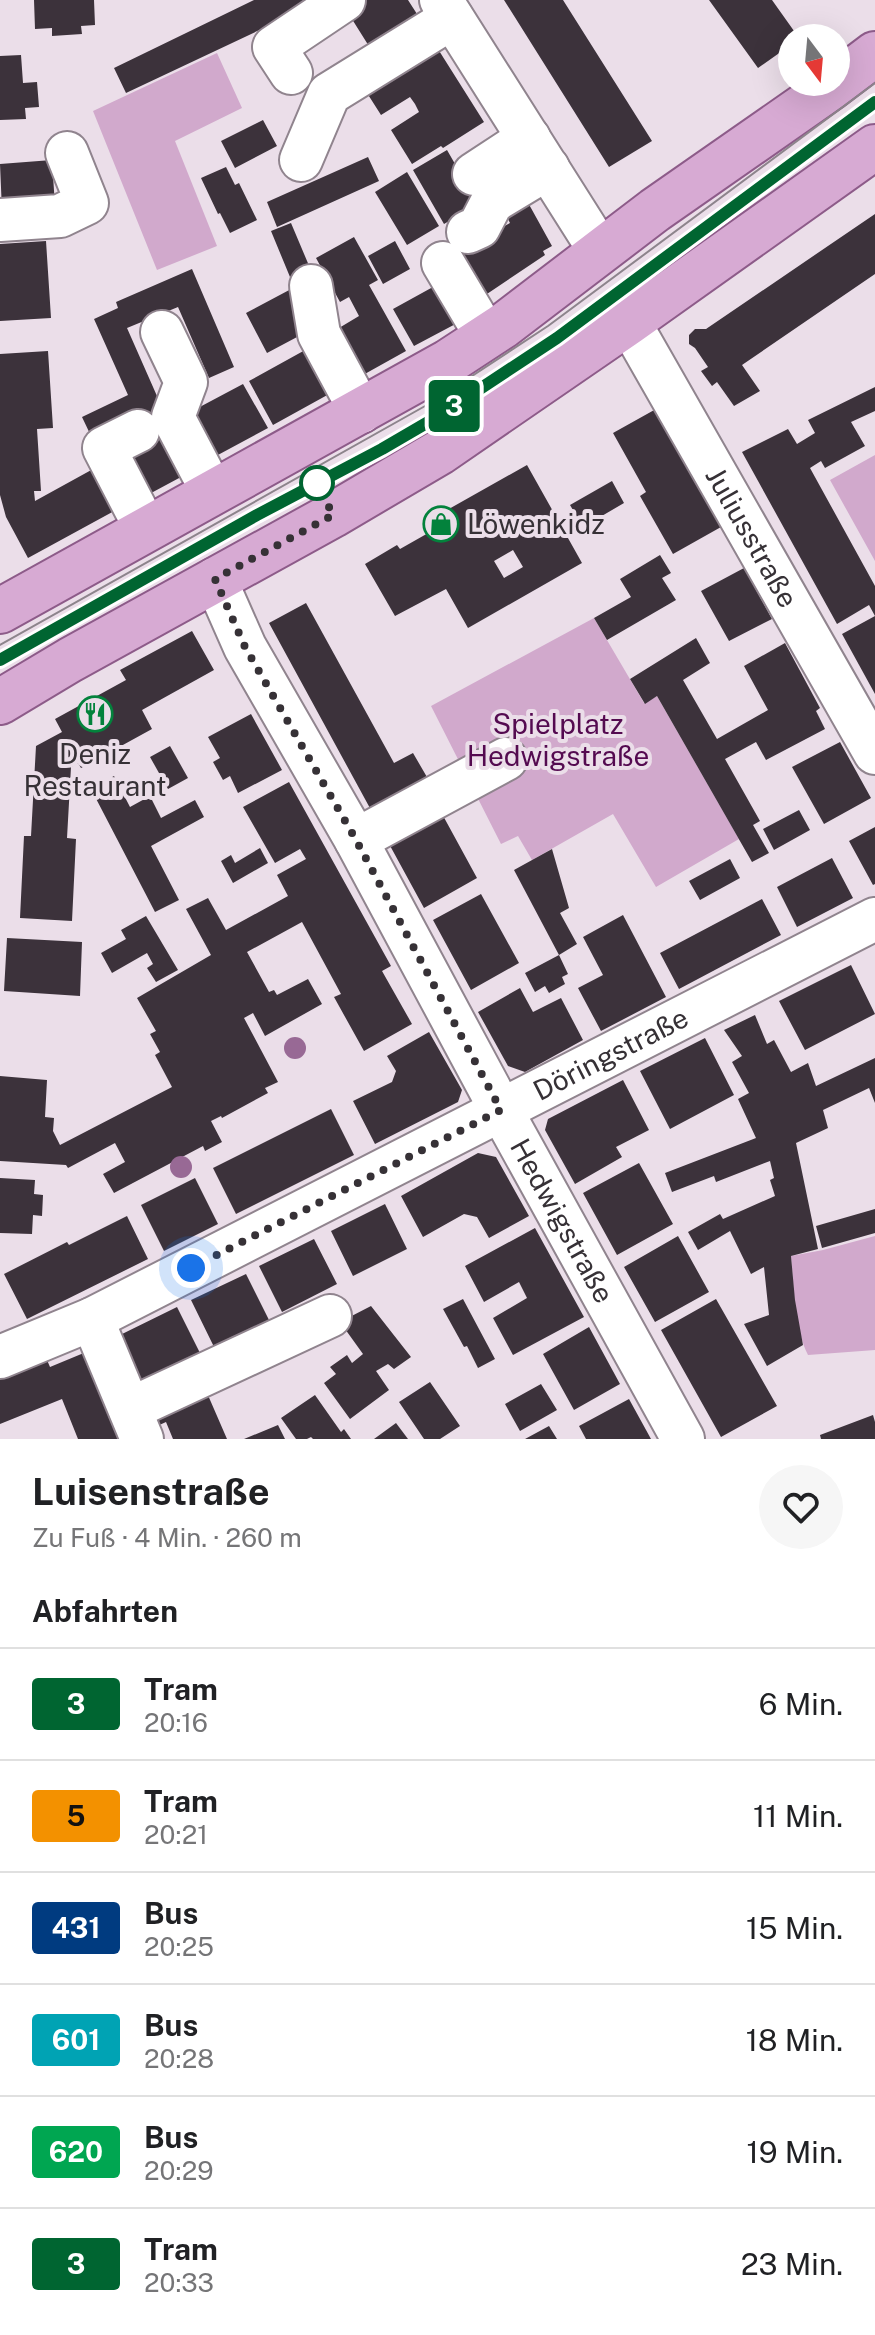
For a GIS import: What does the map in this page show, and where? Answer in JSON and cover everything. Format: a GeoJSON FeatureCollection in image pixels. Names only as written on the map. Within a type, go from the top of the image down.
{"type":"FeatureCollection","features":[{"type":"Feature","properties":{"kind":"main road"},"geometry":{"type":"LineString","coordinates":[[0,611],[419,380],[487,337],[600,251],[875,54]]}},
{"type":"Feature","properties":{"kind":"main road"},"geometry":{"type":"LineString","coordinates":[[0,702],[440,452],[875,147]]}},
{"type":"Feature","properties":{"kind":"street"},"geometry":{"type":"LineString","coordinates":[[291,73],[274,47],[344,0]]}},
{"type":"Feature","properties":{"kind":"street"},"geometry":{"type":"LineString","coordinates":[[301,160],[329,94],[446,9],[600,251]]}},
{"type":"Feature","properties":{"kind":"street"},"geometry":{"type":"LineString","coordinates":[[0,220],[60,216],[87,203],[67,153]]}},
{"type":"Feature","properties":{"kind":"street"},"geometry":{"type":"LineString","coordinates":[[474,174],[539,153]]}},
{"type":"Feature","properties":{"kind":"street"},"geometry":{"type":"LineString","coordinates":[[487,337],[455,248],[479,227],[492,202],[539,153]]}},
{"type":"Feature","properties":{"kind":"street"},"geometry":{"type":"LineString","coordinates":[[311,286],[319,334],[361,412]]}},
{"type":"Feature","properties":{"kind":"street","name":"Juliusstraße"},"geometry":{"type":"LineString","coordinates":[[629,322],[874,747]]}},
{"type":"Feature","properties":{"kind":"street"},"geometry":{"type":"LineString","coordinates":[[162,332],[186,382],[173,417],[213,493]]}},
{"type":"Feature","properties":{"kind":"street"},"geometry":{"type":"LineString","coordinates":[[138,431],[104,448],[146,529]]}},
{"type":"Feature","properties":{"kind":"street","name":"Hedwigstraße"},"geometry":{"type":"LineString","coordinates":[[215,579],[245,647],[356,840],[683,1439]]}},
{"type":"Feature","properties":{"kind":"street"},"geometry":{"type":"LineString","coordinates":[[356,840],[506,759]]}},
{"type":"Feature","properties":{"kind":"street","name":"Döringstraße"},"geometry":{"type":"LineString","coordinates":[[0,1357],[92,1319],[875,919]]}},
{"type":"Feature","properties":{"kind":"street"},"geometry":{"type":"LineString","coordinates":[[92,1319],[136,1424],[330,1316]]}},
{"type":"Feature","properties":{"kind":"green space"},"geometry":{"type":"Polygon","coordinates":[[[217,53],[242,108],[175,141],[217,246],[157,270],[93,111],[217,53]]]}},
{"type":"Feature","properties":{"kind":"green space"},"geometry":{"type":"Polygon","coordinates":[[[875,455],[875,561],[830,480],[875,455]]]}},
{"type":"Feature","properties":{"kind":"green space","name":"Spielplatz Hedwigstraße"},"geometry":{"type":"Polygon","coordinates":[[[594,618],[644,703],[657,696],[739,839],[656,887],[613,814],[532,860],[518,836],[501,844],[431,706],[594,618]]]}},
{"type":"Feature","properties":{"kind":"green space"},"geometry":{"type":"Polygon","coordinates":[[[875,1236],[875,1350],[808,1355],[797,1319],[791,1256],[875,1236]]]}},
{"type":"Feature","properties":{"kind":"building"},"geometry":{"type":"Polygon","coordinates":[[[34,0],[94,0],[95,25],[81,26],[82,34],[52,36],[52,28],[35,29],[34,0]]]}},
{"type":"Feature","properties":{"kind":"building"},"geometry":{"type":"Polygon","coordinates":[[[254,0],[323,0],[126,93],[114,68],[254,0]]]}},
{"type":"Feature","properties":{"kind":"building"},"geometry":{"type":"Polygon","coordinates":[[[358,0],[408,0],[426,28],[377,59],[345,8],[358,0]]]}},
{"type":"Feature","properties":{"kind":"building"},"geometry":{"type":"Polygon","coordinates":[[[504,0],[563,0],[652,141],[609,167],[504,0]]]}},
{"type":"Feature","properties":{"kind":"building"},"geometry":{"type":"Polygon","coordinates":[[[709,0],[772,0],[789,24],[778,24],[778,54],[758,68],[709,0]]]}},
{"type":"Feature","properties":{"kind":"building"},"geometry":{"type":"Polygon","coordinates":[[[431,38],[484,122],[412,164],[391,130],[419,112],[415,104],[410,97],[381,115],[360,82],[431,38]]]}},
{"type":"Feature","properties":{"kind":"building"},"geometry":{"type":"Polygon","coordinates":[[[21,55],[23,83],[37,82],[39,107],[25,108],[26,119],[0,120],[0,56],[21,55]]]}},
{"type":"Feature","properties":{"kind":"building"},"geometry":{"type":"Polygon","coordinates":[[[263,120],[277,146],[235,168],[221,141],[263,120]]]}},
{"type":"Feature","properties":{"kind":"building"},"geometry":{"type":"Polygon","coordinates":[[[447,150],[478,204],[444,224],[413,170],[447,150]]]}},
{"type":"Feature","properties":{"kind":"building"},"geometry":{"type":"Polygon","coordinates":[[[368,157],[379,181],[277,227],[267,202],[368,157]]]}},
{"type":"Feature","properties":{"kind":"building"},"geometry":{"type":"Polygon","coordinates":[[[52,160],[55,206],[2,211],[0,164],[52,160]]]}},
{"type":"Feature","properties":{"kind":"building"},"geometry":{"type":"Polygon","coordinates":[[[226,167],[235,185],[239,183],[257,220],[230,233],[201,178],[226,167]]]}},
{"type":"Feature","properties":{"kind":"building"},"geometry":{"type":"Polygon","coordinates":[[[407,172],[439,226],[407,245],[375,192],[407,172]]]}},
{"type":"Feature","properties":{"kind":"building"},"geometry":{"type":"Polygon","coordinates":[[[526,199],[552,246],[543,251],[545,255],[481,298],[458,252],[510,223],[504,211],[526,199]]]}},
{"type":"Feature","properties":{"kind":"building"},"geometry":{"type":"Polygon","coordinates":[[[875,214],[875,274],[742,365],[760,391],[734,406],[717,382],[712,386],[701,371],[708,367],[689,344],[689,335],[695,329],[706,329],[875,214]]]}},
{"type":"Feature","properties":{"kind":"building"},"geometry":{"type":"Polygon","coordinates":[[[291,223],[310,268],[290,277],[271,231],[291,223]]]}},
{"type":"Feature","properties":{"kind":"building"},"geometry":{"type":"Polygon","coordinates":[[[354,237],[378,280],[369,285],[406,351],[354,380],[329,334],[359,316],[349,297],[340,302],[316,258],[354,237]]]}},
{"type":"Feature","properties":{"kind":"building"},"geometry":{"type":"Polygon","coordinates":[[[46,241],[51,318],[0,321],[0,244],[46,241]]]}},
{"type":"Feature","properties":{"kind":"building"},"geometry":{"type":"Polygon","coordinates":[[[395,241],[410,269],[383,284],[368,256],[395,241]]]}},
{"type":"Feature","properties":{"kind":"building"},"geometry":{"type":"Polygon","coordinates":[[[192,269],[234,367],[209,378],[178,307],[127,328],[168,421],[92,438],[82,417],[128,395],[94,319],[118,308],[116,302],[192,269]]]}},
{"type":"Feature","properties":{"kind":"building"},"geometry":{"type":"Polygon","coordinates":[[[442,282],[463,320],[414,346],[393,309],[442,282]]]}},
{"type":"Feature","properties":{"kind":"building"},"geometry":{"type":"Polygon","coordinates":[[[293,288],[314,328],[267,353],[246,313],[293,288]]]}},
{"type":"Feature","properties":{"kind":"building"},"geometry":{"type":"Polygon","coordinates":[[[316,344],[340,388],[273,425],[249,381],[316,344]]]}},
{"type":"Feature","properties":{"kind":"building"},"geometry":{"type":"Polygon","coordinates":[[[48,351],[53,428],[37,429],[41,491],[34,491],[35,501],[104,463],[127,504],[28,558],[6,517],[0,495],[0,354],[48,351]]]}},
{"type":"Feature","properties":{"kind":"building"},"geometry":{"type":"Polygon","coordinates":[[[243,384],[268,428],[203,463],[179,418],[243,384]]]}},
{"type":"Feature","properties":{"kind":"building"},"geometry":{"type":"Polygon","coordinates":[[[875,387],[875,411],[851,422],[865,446],[825,468],[821,461],[810,468],[875,586],[875,616],[869,605],[837,624],[742,452],[788,429],[797,444],[815,433],[808,420],[875,387]]]}},
{"type":"Feature","properties":{"kind":"building"},"geometry":{"type":"Polygon","coordinates":[[[656,409],[721,527],[673,554],[640,496],[646,492],[613,433],[656,409]]]}},
{"type":"Feature","properties":{"kind":"building"},"geometry":{"type":"Polygon","coordinates":[[[174,432],[194,470],[140,499],[120,461],[174,432]]]}},
{"type":"Feature","properties":{"kind":"building"},"geometry":{"type":"Polygon","coordinates":[[[527,465],[582,563],[468,628],[446,589],[395,616],[365,564],[397,545],[400,549],[430,532],[424,523],[527,465]],[[513,550],[494,561],[504,578],[523,567],[513,550]]]}},
{"type":"Feature","properties":{"kind":"building"},"geometry":{"type":"Polygon","coordinates":[[[612,481],[624,503],[583,527],[570,505],[612,481]]]}},
{"type":"Feature","properties":{"kind":"building"},"geometry":{"type":"Polygon","coordinates":[[[660,555],[671,573],[662,578],[676,600],[607,640],[594,618],[631,597],[620,579],[660,555]]]}},
{"type":"Feature","properties":{"kind":"building"},"geometry":{"type":"Polygon","coordinates":[[[744,568],[772,619],[729,641],[701,591],[744,568]]]}},
{"type":"Feature","properties":{"kind":"building"},"geometry":{"type":"Polygon","coordinates":[[[306,603],[394,763],[413,753],[431,784],[377,821],[269,623],[306,603]]]}},
{"type":"Feature","properties":{"kind":"building"},"geometry":{"type":"Polygon","coordinates":[[[875,616],[875,694],[842,634],[875,616]]]}},
{"type":"Feature","properties":{"kind":"building"},"geometry":{"type":"Polygon","coordinates":[[[192,631],[214,670],[142,710],[152,729],[81,768],[78,763],[71,767],[67,838],[76,839],[72,921],[20,918],[24,836],[31,836],[36,746],[62,732],[55,719],[126,680],[120,670],[192,631]]]}},
{"type":"Feature","properties":{"kind":"building"},"geometry":{"type":"Polygon","coordinates":[[[696,638],[710,663],[683,680],[717,739],[768,710],[744,666],[785,643],[820,708],[816,711],[825,729],[766,760],[756,742],[725,759],[760,821],[753,825],[769,853],[752,862],[657,696],[645,704],[630,679],[696,638]]]}},
{"type":"Feature","properties":{"kind":"building"},"geometry":{"type":"Polygon","coordinates":[[[251,714],[282,770],[238,793],[230,776],[223,780],[213,762],[220,758],[208,737],[251,714]]]}},
{"type":"Feature","properties":{"kind":"building"},"geometry":{"type":"Polygon","coordinates":[[[840,742],[871,798],[824,824],[792,767],[840,742]]]}},
{"type":"Feature","properties":{"kind":"building"},"geometry":{"type":"Polygon","coordinates":[[[170,746],[188,778],[168,789],[150,757],[170,746]]]}},
{"type":"Feature","properties":{"kind":"building"},"geometry":{"type":"Polygon","coordinates":[[[114,776],[130,807],[150,796],[161,818],[195,800],[204,817],[151,846],[179,900],[155,912],[91,789],[114,776]]]}},
{"type":"Feature","properties":{"kind":"building"},"geometry":{"type":"Polygon","coordinates":[[[289,782],[391,966],[382,971],[412,1024],[364,1051],[334,997],[341,994],[302,922],[247,952],[269,992],[274,990],[277,995],[308,979],[322,1004],[265,1036],[253,1013],[244,1018],[278,1082],[265,1088],[268,1093],[211,1121],[222,1142],[205,1151],[203,1146],[114,1193],[103,1174],[125,1162],[115,1143],[68,1168],[66,1165],[0,1161],[0,1076],[47,1080],[45,1117],[54,1118],[53,1131],[60,1145],[172,1087],[155,1055],[160,1052],[150,1034],[156,1031],[137,998],[211,955],[186,909],[208,898],[226,930],[288,896],[277,875],[306,859],[300,849],[275,863],[243,807],[289,782]]]}},
{"type":"Feature","properties":{"kind":"building"},"geometry":{"type":"Polygon","coordinates":[[[799,810],[810,830],[774,850],[763,829],[799,810]]]}},
{"type":"Feature","properties":{"kind":"building"},"geometry":{"type":"Polygon","coordinates":[[[441,812],[477,878],[424,908],[388,842],[441,812]]]}},
{"type":"Feature","properties":{"kind":"building"},"geometry":{"type":"Polygon","coordinates":[[[875,827],[875,884],[873,885],[849,841],[875,827]]]}},
{"type":"Feature","properties":{"kind":"building"},"geometry":{"type":"Polygon","coordinates":[[[260,848],[268,863],[233,883],[221,861],[231,855],[235,863],[260,848]]]}},
{"type":"Feature","properties":{"kind":"building"},"geometry":{"type":"Polygon","coordinates":[[[552,849],[569,908],[560,913],[577,944],[559,955],[514,870],[552,849]]]}},
{"type":"Feature","properties":{"kind":"building"},"geometry":{"type":"Polygon","coordinates":[[[832,858],[853,898],[797,927],[777,887],[832,858]]]}},
{"type":"Feature","properties":{"kind":"building"},"geometry":{"type":"Polygon","coordinates":[[[730,859],[740,878],[700,900],[689,881],[730,859]]]}},
{"type":"Feature","properties":{"kind":"building"},"geometry":{"type":"Polygon","coordinates":[[[481,894],[519,963],[471,990],[433,920],[481,894]]]}},
{"type":"Feature","properties":{"kind":"building"},"geometry":{"type":"Polygon","coordinates":[[[762,899],[781,935],[679,989],[660,953],[762,899]]]}},
{"type":"Feature","properties":{"kind":"building"},"geometry":{"type":"Polygon","coordinates":[[[623,915],[666,997],[601,1031],[578,988],[603,975],[583,937],[623,915]]]}},
{"type":"Feature","properties":{"kind":"building"},"geometry":{"type":"Polygon","coordinates":[[[146,916],[178,970],[156,982],[147,968],[153,964],[147,953],[112,973],[101,953],[126,939],[121,930],[146,916]]]}},
{"type":"Feature","properties":{"kind":"building"},"geometry":{"type":"Polygon","coordinates":[[[7,938],[82,942],[80,996],[4,991],[7,938]]]}},
{"type":"Feature","properties":{"kind":"building"},"geometry":{"type":"Polygon","coordinates":[[[559,955],[568,974],[562,977],[565,984],[549,993],[545,986],[535,992],[525,973],[559,955]]]}},
{"type":"Feature","properties":{"kind":"building"},"geometry":{"type":"Polygon","coordinates":[[[851,965],[875,1014],[805,1050],[779,1001],[851,965]]]}},
{"type":"Feature","properties":{"kind":"building"},"geometry":{"type":"Polygon","coordinates":[[[520,988],[533,1012],[561,998],[583,1040],[525,1072],[508,1066],[478,1012],[520,988]]]}},
{"type":"Feature","properties":{"kind":"building"},"geometry":{"type":"Polygon","coordinates":[[[755,1015],[767,1044],[774,1040],[791,1072],[808,1063],[816,1086],[875,1058],[875,1103],[869,1088],[823,1110],[828,1128],[796,1143],[818,1249],[791,1256],[803,1345],[767,1366],[744,1324],[769,1315],[764,1267],[751,1274],[730,1231],[698,1250],[688,1232],[720,1214],[723,1219],[775,1196],[770,1180],[774,1178],[770,1161],[716,1182],[714,1176],[672,1192],[665,1173],[756,1138],[738,1099],[749,1093],[732,1062],[742,1056],[724,1030],[755,1015]]]}},
{"type":"Feature","properties":{"kind":"building"},"geometry":{"type":"Polygon","coordinates":[[[429,1032],[462,1090],[458,1102],[375,1144],[353,1101],[392,1082],[396,1071],[387,1056],[429,1032]]]}},
{"type":"Feature","properties":{"kind":"building"},"geometry":{"type":"Polygon","coordinates":[[[705,1038],[734,1095],[670,1129],[640,1071],[705,1038]]]}},
{"type":"Feature","properties":{"kind":"building"},"geometry":{"type":"Polygon","coordinates":[[[623,1080],[649,1130],[616,1147],[622,1157],[575,1184],[545,1130],[548,1119],[623,1080]]]}},
{"type":"Feature","properties":{"kind":"building"},"geometry":{"type":"Polygon","coordinates":[[[331,1109],[354,1155],[236,1214],[213,1168],[331,1109]]]}},
{"type":"Feature","properties":{"kind":"building"},"geometry":{"type":"Polygon","coordinates":[[[478,1153],[496,1157],[529,1216],[489,1238],[477,1217],[464,1214],[423,1237],[401,1196],[478,1153]]]}},
{"type":"Feature","properties":{"kind":"building"},"geometry":{"type":"Polygon","coordinates":[[[639,1163],[673,1224],[617,1255],[583,1193],[639,1163]]]}},
{"type":"Feature","properties":{"kind":"building"},"geometry":{"type":"Polygon","coordinates":[[[0,1178],[35,1180],[34,1194],[43,1195],[42,1216],[33,1215],[32,1234],[0,1233],[0,1178]]]}},
{"type":"Feature","properties":{"kind":"building"},"geometry":{"type":"Polygon","coordinates":[[[195,1178],[218,1224],[164,1251],[141,1205],[195,1178]]]}},
{"type":"Feature","properties":{"kind":"building"},"geometry":{"type":"Polygon","coordinates":[[[385,1204],[407,1249],[353,1276],[331,1231],[385,1204]]]}},
{"type":"Feature","properties":{"kind":"building"},"geometry":{"type":"Polygon","coordinates":[[[875,1209],[875,1233],[822,1248],[816,1226],[875,1209]]]}},
{"type":"Feature","properties":{"kind":"building"},"geometry":{"type":"Polygon","coordinates":[[[127,1216],[148,1259],[27,1319],[4,1274],[127,1216]]]}},
{"type":"Feature","properties":{"kind":"building"},"geometry":{"type":"Polygon","coordinates":[[[535,1228],[584,1317],[513,1355],[493,1318],[527,1298],[519,1282],[484,1302],[465,1266],[535,1228]]]}},
{"type":"Feature","properties":{"kind":"building"},"geometry":{"type":"Polygon","coordinates":[[[678,1236],[709,1292],[655,1322],[624,1267],[678,1236]]]}},
{"type":"Feature","properties":{"kind":"building"},"geometry":{"type":"Polygon","coordinates":[[[314,1239],[337,1284],[282,1312],[259,1266],[314,1239]]]}},
{"type":"Feature","properties":{"kind":"building"},"geometry":{"type":"Polygon","coordinates":[[[246,1274],[271,1324],[216,1351],[191,1300],[246,1274]]]}},
{"type":"Feature","properties":{"kind":"building"},"geometry":{"type":"Polygon","coordinates":[[[463,1299],[495,1359],[478,1368],[443,1309],[463,1299]]]}},
{"type":"Feature","properties":{"kind":"building"},"geometry":{"type":"Polygon","coordinates":[[[716,1299],[777,1406],[721,1437],[661,1330],[716,1299]]]}},
{"type":"Feature","properties":{"kind":"building"},"geometry":{"type":"Polygon","coordinates":[[[371,1306],[411,1357],[394,1369],[388,1364],[376,1371],[389,1390],[350,1419],[324,1383],[336,1374],[330,1367],[347,1355],[352,1363],[363,1354],[340,1322],[371,1306]]]}},
{"type":"Feature","properties":{"kind":"building"},"geometry":{"type":"Polygon","coordinates":[[[177,1307],[207,1367],[140,1393],[118,1336],[177,1307]]]}},
{"type":"Feature","properties":{"kind":"building"},"geometry":{"type":"Polygon","coordinates":[[[589,1327],[620,1384],[574,1410],[543,1354],[589,1327]]]}},
{"type":"Feature","properties":{"kind":"building"},"geometry":{"type":"Polygon","coordinates":[[[91,1350],[127,1439],[78,1439],[62,1399],[0,1424],[0,1379],[47,1360],[50,1367],[91,1350]]]}},
{"type":"Feature","properties":{"kind":"building"},"geometry":{"type":"Polygon","coordinates":[[[430,1382],[460,1426],[440,1439],[424,1439],[399,1402],[430,1382]]]}},
{"type":"Feature","properties":{"kind":"building"},"geometry":{"type":"Polygon","coordinates":[[[541,1384],[557,1410],[520,1431],[505,1404],[541,1384]]]}},
{"type":"Feature","properties":{"kind":"building"},"geometry":{"type":"Polygon","coordinates":[[[204,1386],[227,1439],[173,1439],[166,1422],[155,1427],[148,1409],[204,1386]]]}},
{"type":"Feature","properties":{"kind":"building"},"geometry":{"type":"Polygon","coordinates":[[[315,1395],[341,1432],[344,1429],[351,1439],[296,1439],[281,1418],[315,1395]]]}},
{"type":"Feature","properties":{"kind":"building"},"geometry":{"type":"Polygon","coordinates":[[[629,1399],[651,1439],[586,1439],[579,1426],[629,1399]]]}},
{"type":"Feature","properties":{"kind":"building"},"geometry":{"type":"Polygon","coordinates":[[[873,1415],[875,1439],[821,1439],[820,1435],[873,1415]]]}},
{"type":"Feature","properties":{"kind":"building"},"geometry":{"type":"Polygon","coordinates":[[[396,1423],[408,1439],[374,1439],[396,1423]]]}},
{"type":"Feature","properties":{"kind":"building"},"geometry":{"type":"Polygon","coordinates":[[[278,1425],[285,1439],[244,1439],[278,1425]]]}},
{"type":"Feature","properties":{"kind":"building"},"geometry":{"type":"Polygon","coordinates":[[[549,1426],[557,1439],[525,1439],[549,1426]]]}},
{"type":"Feature","properties":{"kind":"tram line"},"geometry":{"type":"LineString","coordinates":[[0,645],[434,401],[548,326],[875,83]]}},
{"type":"Feature","properties":{"kind":"tram line"},"geometry":{"type":"LineString","coordinates":[[0,660],[442,414],[557,338],[875,102]]}},
{"type":"Feature","properties":{"kind":"tram line","name":"3"},"geometry":{"type":"LineString","coordinates":[[0,660],[442,414],[557,338],[875,102]]}},
{"type":"Feature","properties":{"kind":"place","name":"Löwenkidz"},"geometry":{"type":"Point","coordinates":[441,524]}},
{"type":"Feature","properties":{"kind":"place","name":"Deniz Restaurant"},"geometry":{"type":"Point","coordinates":[95,714]}},
{"type":"Feature","properties":{"kind":"route"},"geometry":{"type":"LineString","coordinates":[[191,1268],[501,1110],[356,840],[245,647],[215,579],[333,515],[317,483]]}}]}
